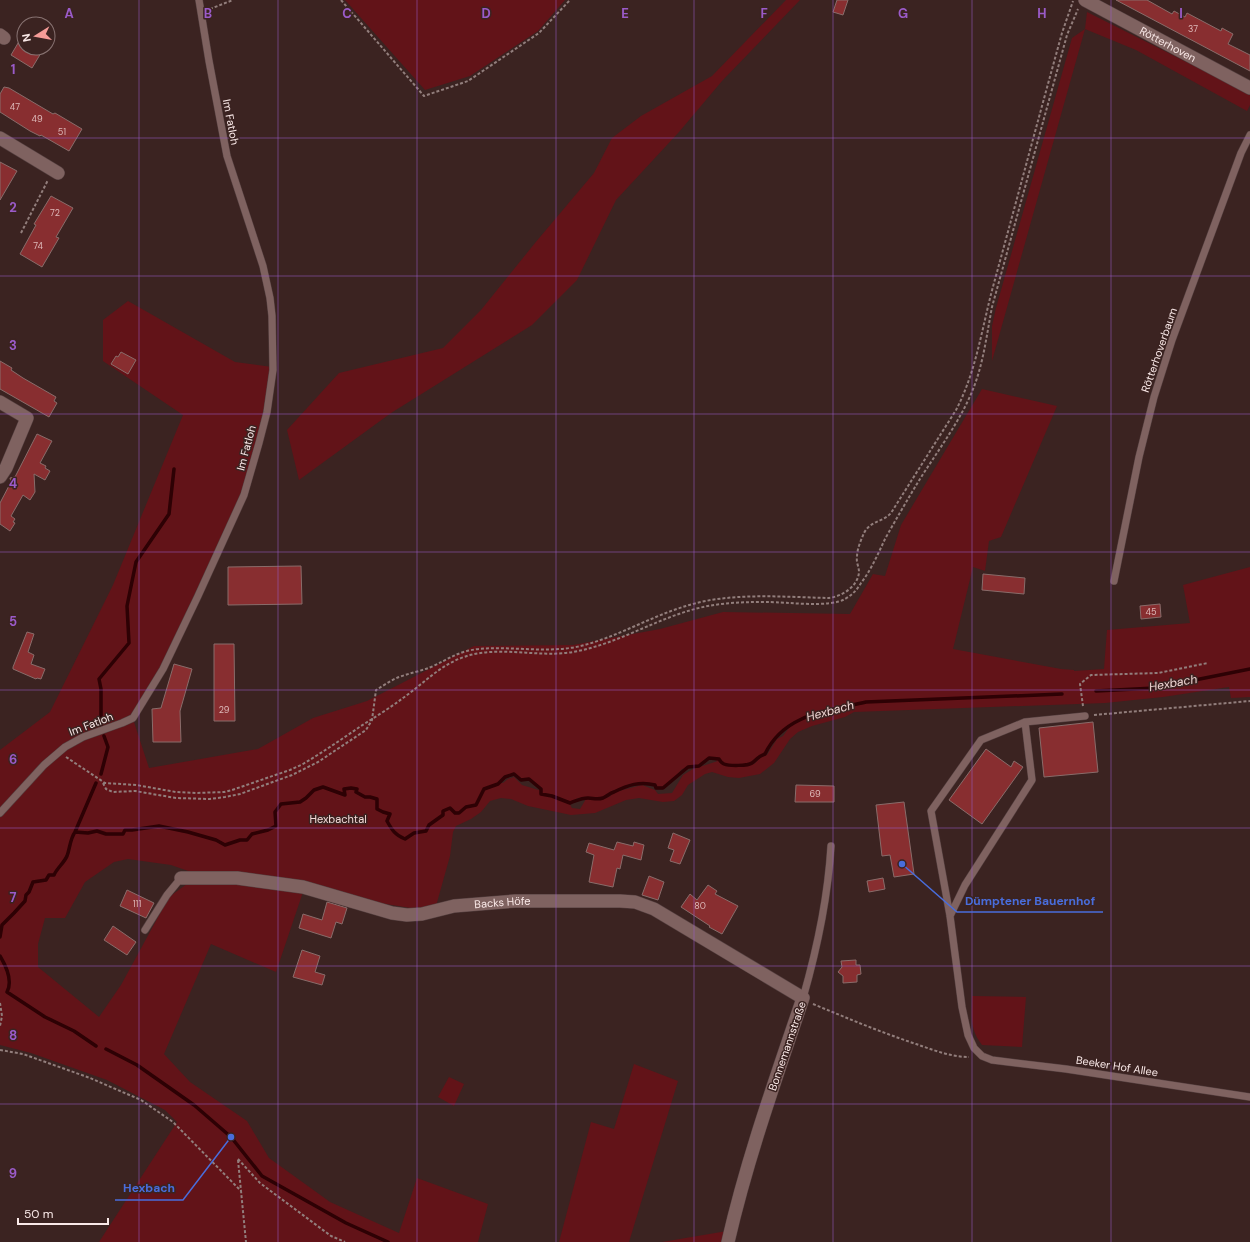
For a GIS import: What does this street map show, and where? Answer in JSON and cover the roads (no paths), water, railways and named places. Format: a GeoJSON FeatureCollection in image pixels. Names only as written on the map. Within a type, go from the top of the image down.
{"type":"FeatureCollection","features":[{"type":"Feature","properties":{"kind":"street","name":"Rötterhoven"},"geometry":{"type":"LineString","coordinates":[[1082,3],[1250,88]]}},
{"type":"Feature","properties":{"kind":"street"},"geometry":{"type":"LineString","coordinates":[[0,138],[56,172]]}},
{"type":"Feature","properties":{"kind":"street"},"geometry":{"type":"LineString","coordinates":[[0,402],[27,418],[6,468],[0,477]]}},
{"type":"Feature","properties":{"kind":"street","name":"Backs Höfe"},"geometry":{"type":"LineString","coordinates":[[181,878],[237,878],[303,887],[392,913],[407,915],[422,914],[454,906],[515,901],[635,902],[654,909],[803,998]]}},
{"type":"Feature","properties":{"kind":"street","name":"Bonnemannstraße"},"geometry":{"type":"LineString","coordinates":[[728,1242],[736,1205],[803,998]]}},
{"type":"Feature","properties":{"kind":"lane","name":"Im Fatloh"},"geometry":{"type":"LineString","coordinates":[[0,813],[58,752],[73,741],[133,718],[163,669],[195,603],[244,494],[254,464],[267,412],[273,370],[272,316],[270,298],[263,266],[227,156],[208,61],[198,0]]}},
{"type":"Feature","properties":{"kind":"lane","name":"Rötterhoverbaum"},"geometry":{"type":"LineString","coordinates":[[1114,581],[1139,457],[1154,397],[1175,333],[1241,153],[1250,134]]}},
{"type":"Feature","properties":{"kind":"lane"},"geometry":{"type":"LineString","coordinates":[[950,916],[931,811],[981,740],[1025,722],[1085,716]]}},
{"type":"Feature","properties":{"kind":"lane"},"geometry":{"type":"LineString","coordinates":[[950,916],[965,884],[1032,780],[1025,722]]}},
{"type":"Feature","properties":{"kind":"lane","name":"Bonnemannstraße"},"geometry":{"type":"LineString","coordinates":[[803,998],[812,966],[829,874],[831,846]]}},
{"type":"Feature","properties":{"kind":"lane"},"geometry":{"type":"LineString","coordinates":[[145,930],[167,895],[181,878]]}},
{"type":"Feature","properties":{"kind":"lane","name":"Beeker Hof Allee"},"geometry":{"type":"LineString","coordinates":[[950,916],[962,1007],[968,1035],[974,1048],[982,1056],[992,1060],[1066,1069],[1250,1097]]}},
{"type":"Feature","properties":{"kind":"waterway"},"geometry":{"type":"LineString","coordinates":[[101,725],[101,689],[99,679],[129,643],[127,606],[136,562],[169,514],[174,469]]}},
{"type":"Feature","properties":{"kind":"waterway","name":"Hexbach"},"geometry":{"type":"LineString","coordinates":[[1096,691],[1155,688],[1250,669]]}},
{"type":"Feature","properties":{"kind":"waterway","name":"Hexbach"},"geometry":{"type":"LineString","coordinates":[[0,937],[2,925],[25,901],[26,895],[29,892],[33,882],[46,880],[49,875],[54,875],[67,856],[75,832],[88,833],[97,831],[106,834],[123,834],[125,830],[159,826],[216,840],[225,845],[240,840],[247,840],[252,834],[268,830],[276,826],[275,812],[281,804],[300,802],[314,790],[323,787],[345,795],[344,789],[357,789],[356,792],[365,797],[377,799],[377,809],[390,814],[387,821],[392,830],[405,839],[414,833],[426,831],[429,825],[443,815],[443,811],[450,808],[455,813],[459,813],[466,807],[476,805],[484,789],[498,784],[505,777],[514,774],[521,780],[529,779],[541,789],[541,794],[552,796],[570,803],[585,798],[601,799],[611,793],[634,784],[644,783],[655,785],[656,788],[663,788],[688,767],[699,766],[709,758],[719,759],[726,765],[750,764],[765,754],[773,741],[783,730],[795,722],[808,716],[836,708],[866,702],[1062,694]]}},
{"type":"Feature","properties":{"kind":"waterway"},"geometry":{"type":"LineString","coordinates":[[101,774],[108,747],[104,736]]}},
{"type":"Feature","properties":{"kind":"waterway"},"geometry":{"type":"LineString","coordinates":[[75,832],[96,783]]}},
{"type":"Feature","properties":{"kind":"waterway","name":"Hexbach"},"geometry":{"type":"LineString","coordinates":[[0,956],[9,978],[9,988],[7,992],[45,1017],[74,1031],[96,1046]]}},
{"type":"Feature","properties":{"kind":"waterway","name":"Hexbach"},"geometry":{"type":"LineString","coordinates":[[106,1049],[137,1065],[194,1105],[231,1137],[262,1176],[346,1223],[388,1242]]}},
{"type":"Feature","properties":{"kind":"place","name":"Dümptener Bauernhof"},"geometry":{"type":"Point","coordinates":[902,864]}},
{"type":"Feature","properties":{"kind":"place","name":"Hexbach"},"geometry":{"type":"Point","coordinates":[231,1137]}},
{"type":"Feature","properties":{"kind":"park label","name":"Hexbachtal"},"geometry":{"type":"Point","coordinates":[338,819]}}]}
